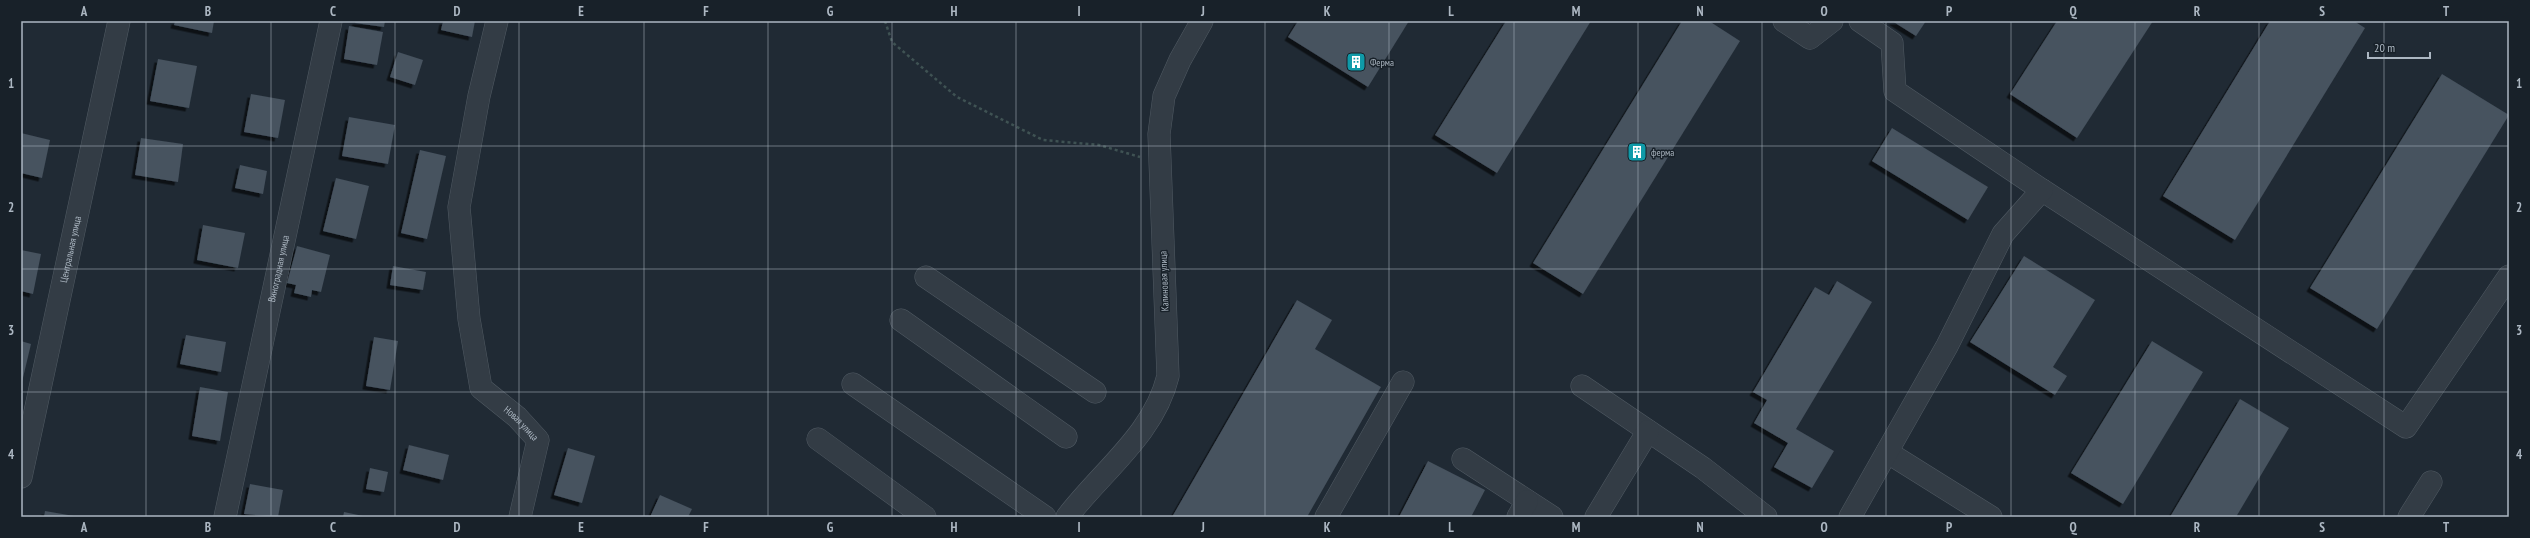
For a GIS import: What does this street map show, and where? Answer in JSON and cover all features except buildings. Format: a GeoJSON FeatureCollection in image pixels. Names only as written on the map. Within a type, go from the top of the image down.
{"type":"FeatureCollection","features":[{"type":"Feature","properties":{"kind":"street","name":"Центральная улица"},"geometry":{"type":"LineString","coordinates":[[21,477],[119,21]]}},
{"type":"Feature","properties":{"kind":"street","name":"Виноградная улица"},"geometry":{"type":"LineString","coordinates":[[225,517],[331,21]]}},
{"type":"Feature","properties":{"kind":"street","name":"Новая улица"},"geometry":{"type":"LineString","coordinates":[[497,21],[479,96],[458,207],[469,319],[481,388],[517,416],[538,440],[520,517]]}},
{"type":"Feature","properties":{"kind":"street","name":"Калиновая улица"},"geometry":{"type":"LineString","coordinates":[[1067,517],[1148,424],[1163,396],[1168,376],[1158,134],[1164,96],[1180,60],[1202,21]]}},
{"type":"Feature","properties":{"kind":"street"},"geometry":{"type":"LineString","coordinates":[[1784,21],[1810,38],[1832,21]]}},
{"type":"Feature","properties":{"kind":"street"},"geometry":{"type":"LineString","coordinates":[[1860,21],[1892,43],[1895,91],[2042,190],[2406,427],[2509,276]]}},
{"type":"Feature","properties":{"kind":"street"},"geometry":{"type":"LineString","coordinates":[[1850,517],[1947,346],[2002,234],[2042,190]]}},
{"type":"Feature","properties":{"kind":"street"},"geometry":{"type":"LineString","coordinates":[[926,277],[1095,392]]}},
{"type":"Feature","properties":{"kind":"street"},"geometry":{"type":"LineString","coordinates":[[901,320],[1066,437]]}},
{"type":"Feature","properties":{"kind":"street"},"geometry":{"type":"LineString","coordinates":[[1326,517],[1403,382]]}},
{"type":"Feature","properties":{"kind":"street"},"geometry":{"type":"LineString","coordinates":[[853,384],[1045,517]]}},
{"type":"Feature","properties":{"kind":"street"},"geometry":{"type":"LineString","coordinates":[[1582,386],[1703,468],[1766,517]]}},
{"type":"Feature","properties":{"kind":"street"},"geometry":{"type":"LineString","coordinates":[[1596,517],[1648,431]]}},
{"type":"Feature","properties":{"kind":"street"},"geometry":{"type":"LineString","coordinates":[[818,439],[925,517]]}},
{"type":"Feature","properties":{"kind":"street"},"geometry":{"type":"LineString","coordinates":[[1887,452],[1991,517]]}},
{"type":"Feature","properties":{"kind":"street"},"geometry":{"type":"LineString","coordinates":[[1463,459],[1523,509],[1552,517]]}},
{"type":"Feature","properties":{"kind":"street"},"geometry":{"type":"LineString","coordinates":[[2409,517],[2431,482]]}},
{"type":"Feature","properties":{"kind":"path"},"geometry":{"type":"LineString","coordinates":[[885,21],[892,42],[957,97],[1043,140],[1099,145],[1160,162]]}},
{"type":"Feature","properties":{"kind":"place","name":"Ферма"},"geometry":{"type":"Point","coordinates":[1356,62]}},
{"type":"Feature","properties":{"kind":"place","name":"ферма"},"geometry":{"type":"Point","coordinates":[1637,152]}}]}
